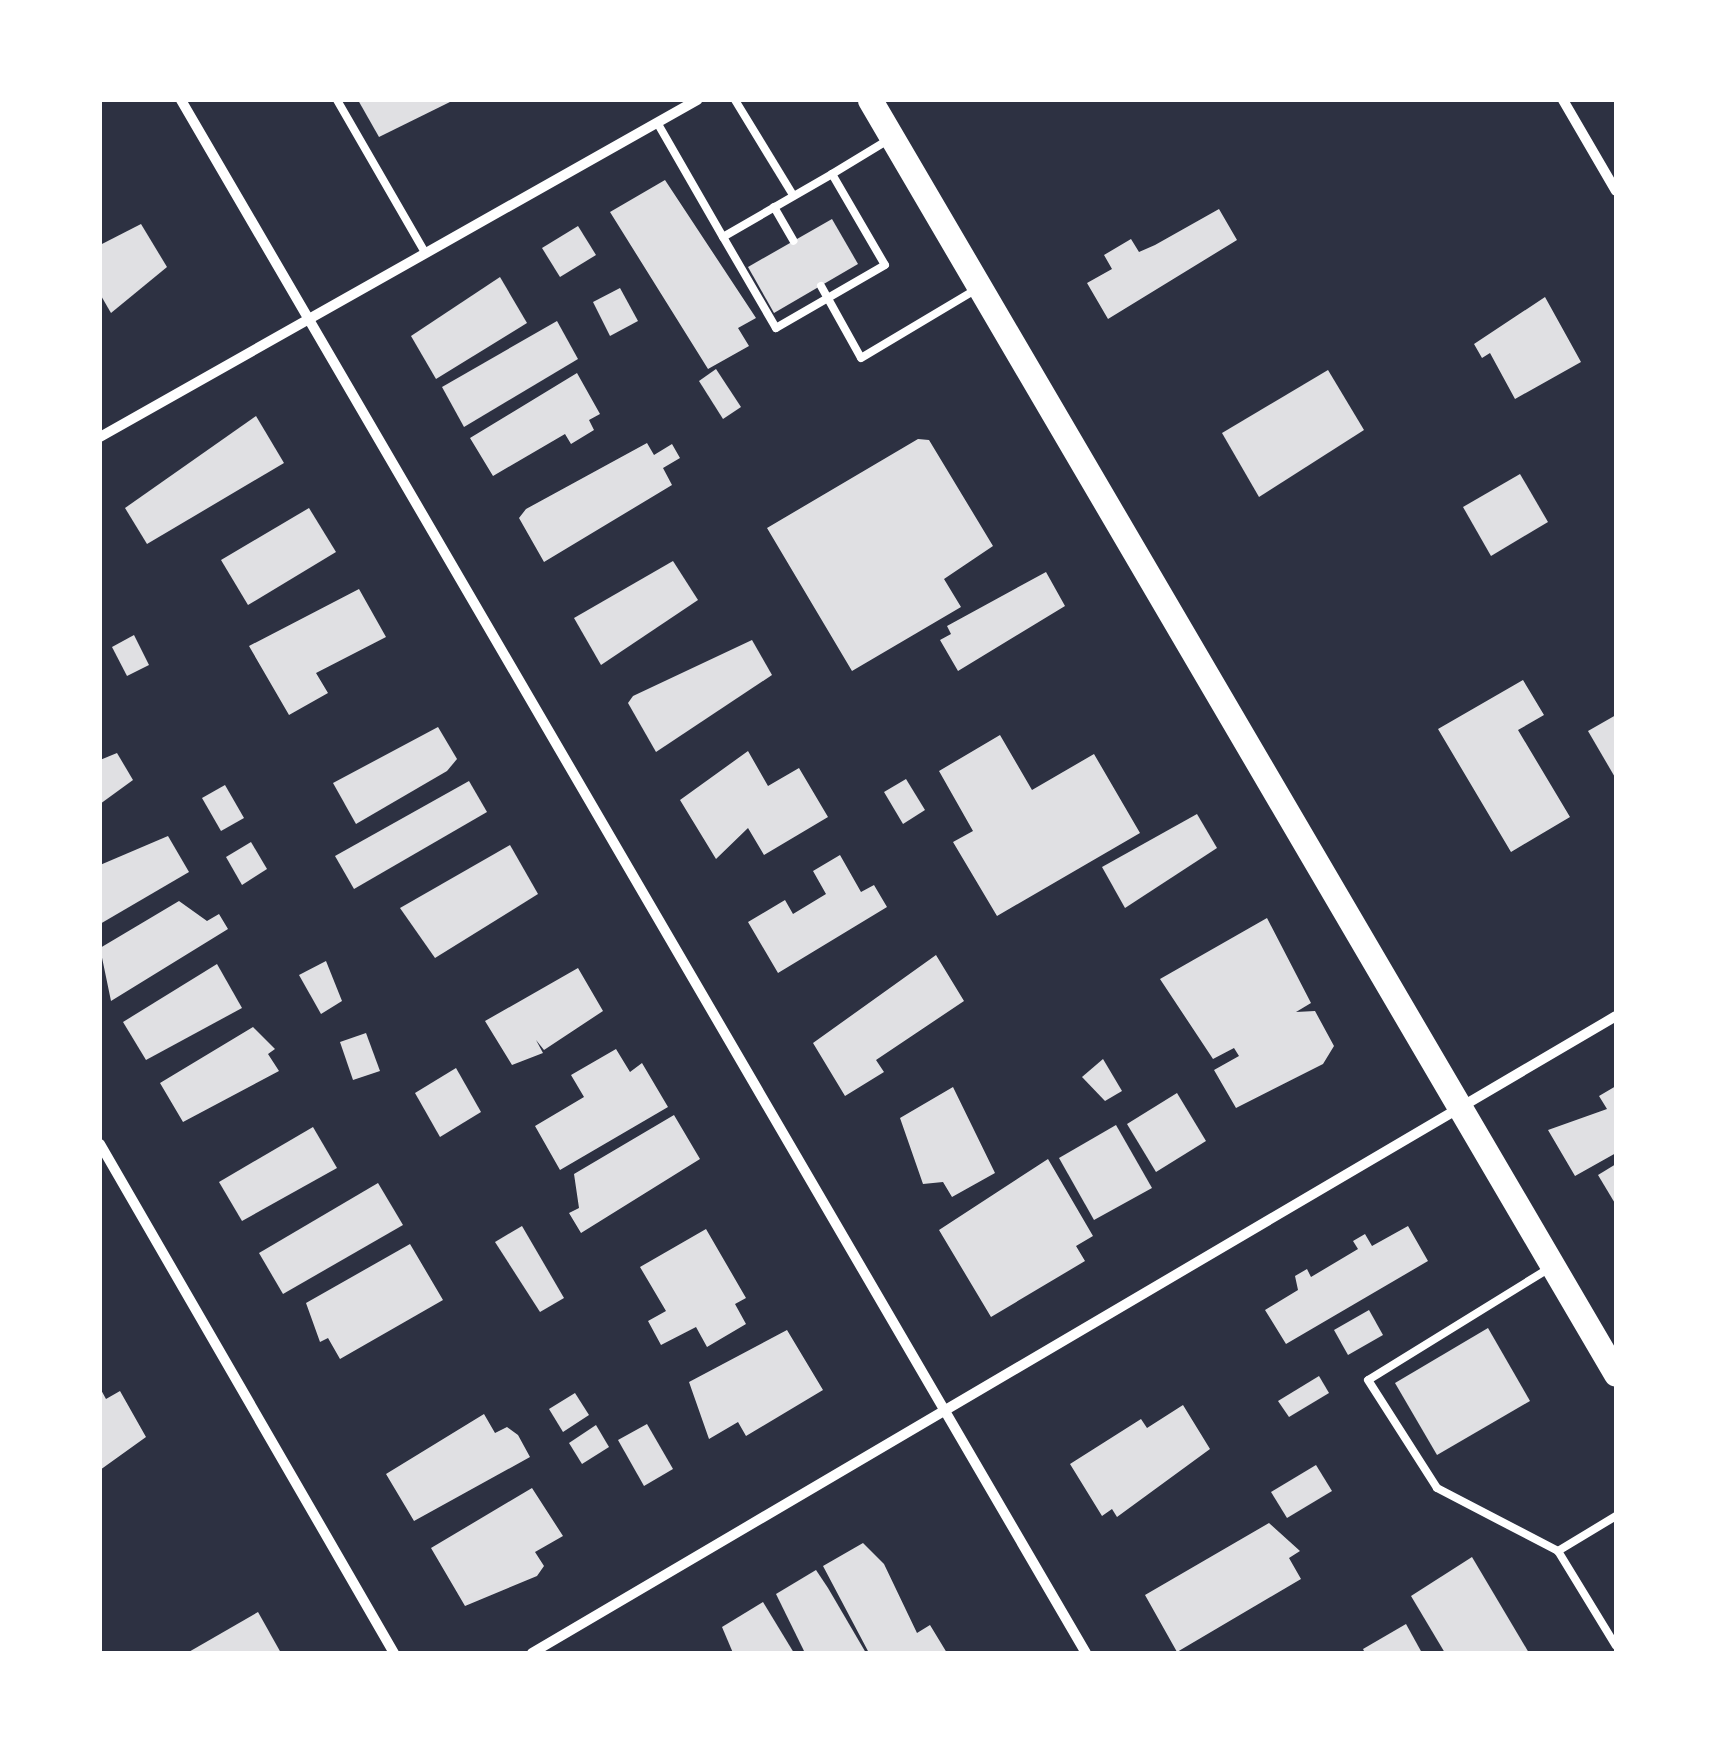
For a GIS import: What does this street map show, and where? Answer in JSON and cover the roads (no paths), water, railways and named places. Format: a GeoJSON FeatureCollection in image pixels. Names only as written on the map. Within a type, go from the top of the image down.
{"type":"FeatureCollection","features":[{"type":"Feature","properties":{"kind":"main road"},"geometry":{"type":"LineString","coordinates":[[870,100],[1616,1374]]}},
{"type":"Feature","properties":{"kind":"street"},"geometry":{"type":"LineString","coordinates":[[181,100],[310,315],[1086,1653]]}},
{"type":"Feature","properties":{"kind":"street"},"geometry":{"type":"LineString","coordinates":[[100,437],[423,249],[697,100]]}},
{"type":"Feature","properties":{"kind":"street"},"geometry":{"type":"LineString","coordinates":[[1563,100],[1616,191]]}},
{"type":"Feature","properties":{"kind":"street"},"geometry":{"type":"LineString","coordinates":[[532,1653],[948,1414],[1616,1016]]}},
{"type":"Feature","properties":{"kind":"street"},"geometry":{"type":"LineString","coordinates":[[100,1144],[394,1653]]}},
{"type":"Feature","properties":{"kind":"lane"},"geometry":{"type":"LineString","coordinates":[[337,100],[423,249]]}},
{"type":"Feature","properties":{"kind":"lane"},"geometry":{"type":"LineString","coordinates":[[735,100],[793,196]]}},
{"type":"Feature","properties":{"kind":"lane"},"geometry":{"type":"LineString","coordinates":[[658,124],[776,328],[885,265],[832,174]]}},
{"type":"Feature","properties":{"kind":"lane"},"geometry":{"type":"LineString","coordinates":[[723,237],[892,138]]}},
{"type":"Feature","properties":{"kind":"lane"},"geometry":{"type":"LineString","coordinates":[[774,206],[794,241]]}},
{"type":"Feature","properties":{"kind":"lane"},"geometry":{"type":"LineString","coordinates":[[821,286],[862,358],[979,288]]}},
{"type":"Feature","properties":{"kind":"lane"},"geometry":{"type":"LineString","coordinates":[[1552,1266],[1368,1380],[1437,1488],[1558,1551],[1616,1646]]}},
{"type":"Feature","properties":{"kind":"lane"},"geometry":{"type":"LineString","coordinates":[[1558,1551],[1616,1516]]}}]}
